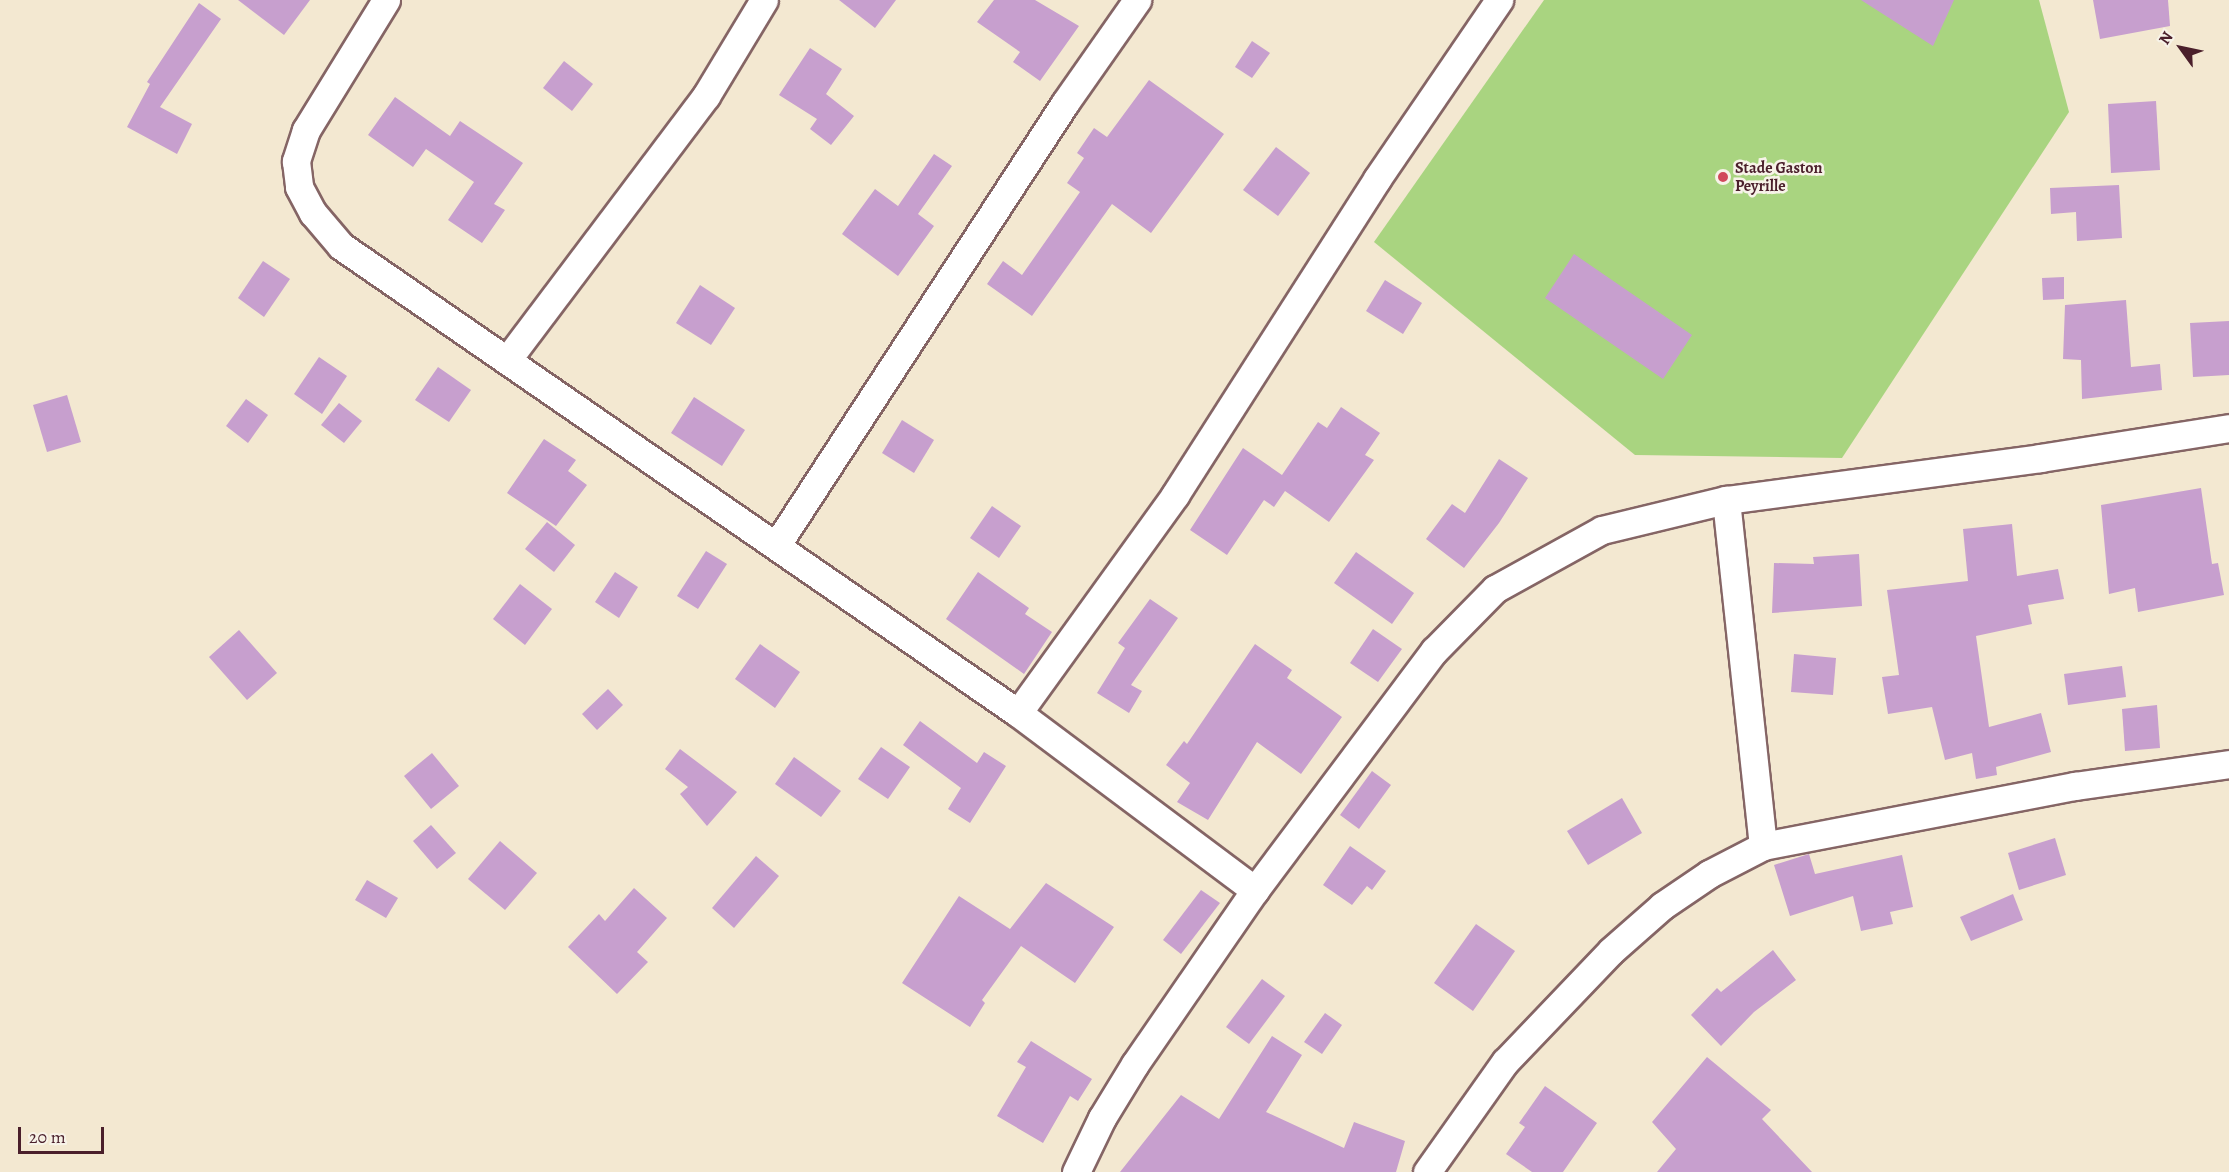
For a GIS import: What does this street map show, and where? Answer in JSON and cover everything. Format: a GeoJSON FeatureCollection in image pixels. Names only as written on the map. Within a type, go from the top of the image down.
{"type":"FeatureCollection","features":[{"type":"Feature","properties":{"kind":"street"},"geometry":{"type":"LineString","coordinates":[[386,0],[306,130],[296,161],[299,188],[313,213],[341,246],[1018,713],[1255,890]]}},
{"type":"Feature","properties":{"kind":"street"},"geometry":{"type":"LineString","coordinates":[[507,360],[706,96],[764,0]]}},
{"type":"Feature","properties":{"kind":"street"},"geometry":{"type":"LineString","coordinates":[[776,546],[1065,103],[1137,0]]}},
{"type":"Feature","properties":{"kind":"street"},"geometry":{"type":"LineString","coordinates":[[1018,713],[1175,495],[1377,179],[1499,0]]}},
{"type":"Feature","properties":{"kind":"street"},"geometry":{"type":"LineString","coordinates":[[1076,1172],[1102,1118],[1135,1064],[1255,890],[1434,651],[1495,589],[1602,530],[1726,500],[2040,458],[2229,428]]}},
{"type":"Feature","properties":{"kind":"street"},"geometry":{"type":"LineString","coordinates":[[1726,500],[1763,846]]}},
{"type":"Feature","properties":{"kind":"street"},"geometry":{"type":"LineString","coordinates":[[1427,1172],[1505,1062],[1611,951],[1662,906],[1763,846],[2075,786],[2229,764]]}},
{"type":"Feature","properties":{"kind":"green space","name":"Stade Gaston Peyrille"},"geometry":{"type":"Polygon","coordinates":[[[1544,0],[2039,0],[2069,112],[1842,458],[1635,455],[1374,242],[1544,0]]]}},
{"type":"Feature","properties":{"kind":"building"},"geometry":{"type":"Polygon","coordinates":[[[238,0],[310,0],[284,35],[238,0]]]}},
{"type":"Feature","properties":{"kind":"building"},"geometry":{"type":"Polygon","coordinates":[[[839,0],[896,0],[875,28],[839,0]]]}},
{"type":"Feature","properties":{"kind":"building"},"geometry":{"type":"Polygon","coordinates":[[[994,0],[1035,0],[1079,26],[1040,81],[1013,62],[1020,52],[977,22],[994,0]]]}},
{"type":"Feature","properties":{"kind":"building"},"geometry":{"type":"Polygon","coordinates":[[[1861,0],[1954,0],[1933,46],[1861,0]]]}},
{"type":"Feature","properties":{"kind":"building"},"geometry":{"type":"Polygon","coordinates":[[[2093,0],[2168,0],[2170,26],[2100,39],[2093,0]]]}},
{"type":"Feature","properties":{"kind":"building"},"geometry":{"type":"Polygon","coordinates":[[[199,3],[221,19],[160,107],[192,124],[177,154],[127,127],[150,84],[147,82],[199,3]]]}},
{"type":"Feature","properties":{"kind":"building"},"geometry":{"type":"Polygon","coordinates":[[[1252,41],[1270,53],[1252,78],[1235,67],[1252,41]]]}},
{"type":"Feature","properties":{"kind":"building"},"geometry":{"type":"Polygon","coordinates":[[[810,48],[842,69],[826,94],[854,116],[831,145],[810,129],[817,119],[779,95],[810,48]]]}},
{"type":"Feature","properties":{"kind":"building"},"geometry":{"type":"Polygon","coordinates":[[[564,61],[593,84],[572,111],[543,88],[564,61]]]}},
{"type":"Feature","properties":{"kind":"building"},"geometry":{"type":"Polygon","coordinates":[[[1149,80],[1224,134],[1151,233],[1112,204],[1032,316],[987,284],[1003,261],[1022,275],[1080,192],[1067,183],[1084,158],[1077,153],[1094,128],[1107,137],[1149,80]]]}},
{"type":"Feature","properties":{"kind":"building"},"geometry":{"type":"Polygon","coordinates":[[[395,97],[450,136],[460,121],[523,163],[494,204],[505,210],[482,243],[448,220],[474,182],[426,149],[413,167],[368,135],[395,97]]]}},
{"type":"Feature","properties":{"kind":"building"},"geometry":{"type":"Polygon","coordinates":[[[2156,101],[2160,170],[2111,173],[2108,104],[2156,101]]]}},
{"type":"Feature","properties":{"kind":"building"},"geometry":{"type":"Polygon","coordinates":[[[1276,147],[1310,173],[1278,216],[1243,190],[1276,147]]]}},
{"type":"Feature","properties":{"kind":"building"},"geometry":{"type":"Polygon","coordinates":[[[934,154],[952,166],[918,214],[934,226],[898,276],[842,234],[875,189],[898,206],[934,154]]]}},
{"type":"Feature","properties":{"kind":"building"},"geometry":{"type":"Polygon","coordinates":[[[2119,185],[2122,238],[2077,241],[2076,212],[2051,214],[2050,188],[2119,185]]]}},
{"type":"Feature","properties":{"kind":"building"},"geometry":{"type":"Polygon","coordinates":[[[1574,254],[1692,335],[1663,379],[1545,298],[1574,254]]]}},
{"type":"Feature","properties":{"kind":"building"},"geometry":{"type":"Polygon","coordinates":[[[263,261],[290,279],[264,317],[238,298],[263,261]]]}},
{"type":"Feature","properties":{"kind":"building"},"geometry":{"type":"Polygon","coordinates":[[[2064,277],[2064,299],[2043,300],[2042,278],[2064,277]]]}},
{"type":"Feature","properties":{"kind":"building"},"geometry":{"type":"Polygon","coordinates":[[[1385,280],[1422,303],[1403,334],[1366,311],[1385,280]]]}},
{"type":"Feature","properties":{"kind":"building"},"geometry":{"type":"Polygon","coordinates":[[[700,285],[735,308],[711,345],[676,323],[700,285]]]}},
{"type":"Feature","properties":{"kind":"building"},"geometry":{"type":"Polygon","coordinates":[[[2126,300],[2131,367],[2160,364],[2162,390],[2082,399],[2081,360],[2063,359],[2065,305],[2126,300]]]}},
{"type":"Feature","properties":{"kind":"building"},"geometry":{"type":"Polygon","coordinates":[[[2229,321],[2229,375],[2193,377],[2190,323],[2229,321]]]}},
{"type":"Feature","properties":{"kind":"building"},"geometry":{"type":"Polygon","coordinates":[[[319,357],[347,376],[322,414],[294,394],[319,357]]]}},
{"type":"Feature","properties":{"kind":"building"},"geometry":{"type":"Polygon","coordinates":[[[438,367],[471,390],[449,422],[415,400],[438,367]]]}},
{"type":"Feature","properties":{"kind":"building"},"geometry":{"type":"Polygon","coordinates":[[[67,395],[81,442],[47,452],[33,405],[67,395]]]}},
{"type":"Feature","properties":{"kind":"building"},"geometry":{"type":"Polygon","coordinates":[[[694,397],[745,430],[722,466],[671,433],[694,397]]]}},
{"type":"Feature","properties":{"kind":"building"},"geometry":{"type":"Polygon","coordinates":[[[246,399],[268,415],[248,443],[226,426],[246,399]]]}},
{"type":"Feature","properties":{"kind":"building"},"geometry":{"type":"Polygon","coordinates":[[[339,403],[362,421],[344,443],[321,425],[339,403]]]}},
{"type":"Feature","properties":{"kind":"building"},"geometry":{"type":"Polygon","coordinates":[[[1341,407],[1380,433],[1365,455],[1374,460],[1329,522],[1285,491],[1274,507],[1264,500],[1227,555],[1190,530],[1243,448],[1282,475],[1318,422],[1327,428],[1341,407]]]}},
{"type":"Feature","properties":{"kind":"building"},"geometry":{"type":"Polygon","coordinates":[[[902,420],[934,440],[914,473],[882,453],[902,420]]]}},
{"type":"Feature","properties":{"kind":"building"},"geometry":{"type":"Polygon","coordinates":[[[544,439],[576,460],[568,471],[587,485],[556,526],[507,493],[544,439]]]}},
{"type":"Feature","properties":{"kind":"building"},"geometry":{"type":"Polygon","coordinates":[[[1499,459],[1528,478],[1499,523],[1464,568],[1426,539],[1452,504],[1465,513],[1499,459]]]}},
{"type":"Feature","properties":{"kind":"building"},"geometry":{"type":"Polygon","coordinates":[[[2201,488],[2212,564],[2218,563],[2224,595],[2138,612],[2135,588],[2109,594],[2101,505],[2201,488]]]}},
{"type":"Feature","properties":{"kind":"building"},"geometry":{"type":"Polygon","coordinates":[[[992,506],[1021,526],[999,558],[970,538],[992,506]]]}},
{"type":"Feature","properties":{"kind":"building"},"geometry":{"type":"Polygon","coordinates":[[[547,522],[575,545],[554,572],[525,549],[547,522]]]}},
{"type":"Feature","properties":{"kind":"building"},"geometry":{"type":"Polygon","coordinates":[[[2012,524],[2017,576],[2058,569],[2064,599],[2028,605],[2032,624],[1976,636],[1989,727],[2041,713],[2051,752],[1996,767],[1997,775],[1976,779],[1972,753],[1945,760],[1932,707],[1888,714],[1882,677],[1899,675],[1887,590],[1968,581],[1963,529],[2012,524]]]}},
{"type":"Feature","properties":{"kind":"building"},"geometry":{"type":"Polygon","coordinates":[[[706,551],[727,564],[698,609],[677,596],[706,551]]]}},
{"type":"Feature","properties":{"kind":"building"},"geometry":{"type":"Polygon","coordinates":[[[1356,552],[1414,593],[1392,624],[1334,583],[1356,552]]]}},
{"type":"Feature","properties":{"kind":"building"},"geometry":{"type":"Polygon","coordinates":[[[1859,554],[1862,606],[1772,613],[1774,563],[1814,564],[1813,557],[1859,554]]]}},
{"type":"Feature","properties":{"kind":"building"},"geometry":{"type":"Polygon","coordinates":[[[615,572],[638,587],[619,618],[595,602],[615,572]]]}},
{"type":"Feature","properties":{"kind":"building"},"geometry":{"type":"Polygon","coordinates":[[[978,572],[1029,608],[1025,614],[1052,632],[1024,674],[946,619],[978,572]]]}},
{"type":"Feature","properties":{"kind":"building"},"geometry":{"type":"Polygon","coordinates":[[[520,584],[552,609],[525,645],[493,619],[520,584]]]}},
{"type":"Feature","properties":{"kind":"building"},"geometry":{"type":"Polygon","coordinates":[[[1150,599],[1178,618],[1131,685],[1142,691],[1129,713],[1097,693],[1125,648],[1118,643],[1150,599]]]}},
{"type":"Feature","properties":{"kind":"building"},"geometry":{"type":"Polygon","coordinates":[[[1373,629],[1402,649],[1378,682],[1350,663],[1373,629]]]}},
{"type":"Feature","properties":{"kind":"building"},"geometry":{"type":"Polygon","coordinates":[[[239,630],[277,673],[247,700],[209,657],[239,630]]]}},
{"type":"Feature","properties":{"kind":"building"},"geometry":{"type":"Polygon","coordinates":[[[760,644],[800,672],[775,708],[735,679],[760,644]]]}},
{"type":"Feature","properties":{"kind":"building"},"geometry":{"type":"Polygon","coordinates":[[[1255,644],[1292,670],[1287,678],[1342,717],[1301,774],[1257,742],[1208,820],[1177,802],[1190,783],[1166,765],[1184,741],[1187,744],[1255,644]]]}},
{"type":"Feature","properties":{"kind":"building"},"geometry":{"type":"Polygon","coordinates":[[[1794,654],[1836,658],[1833,695],[1791,692],[1794,654]]]}},
{"type":"Feature","properties":{"kind":"building"},"geometry":{"type":"Polygon","coordinates":[[[2122,666],[2126,697],[2068,705],[2064,674],[2122,666]]]}},
{"type":"Feature","properties":{"kind":"building"},"geometry":{"type":"Polygon","coordinates":[[[608,689],[623,705],[597,730],[582,714],[608,689]]]}},
{"type":"Feature","properties":{"kind":"building"},"geometry":{"type":"Polygon","coordinates":[[[2157,705],[2160,748],[2125,751],[2122,709],[2157,705]]]}},
{"type":"Feature","properties":{"kind":"building"},"geometry":{"type":"Polygon","coordinates":[[[920,721],[977,763],[984,752],[1006,766],[970,823],[948,809],[961,788],[903,745],[920,721]]]}},
{"type":"Feature","properties":{"kind":"building"},"geometry":{"type":"Polygon","coordinates":[[[881,747],[910,767],[888,799],[858,779],[881,747]]]}},
{"type":"Feature","properties":{"kind":"building"},"geometry":{"type":"Polygon","coordinates":[[[680,749],[737,792],[707,826],[680,794],[688,787],[665,769],[680,749]]]}},
{"type":"Feature","properties":{"kind":"building"},"geometry":{"type":"Polygon","coordinates":[[[432,753],[459,786],[431,809],[404,776],[432,753]]]}},
{"type":"Feature","properties":{"kind":"building"},"geometry":{"type":"Polygon","coordinates":[[[794,757],[841,791],[821,817],[775,784],[794,757]]]}},
{"type":"Feature","properties":{"kind":"building"},"geometry":{"type":"Polygon","coordinates":[[[1372,771],[1391,785],[1359,829],[1340,815],[1372,771]]]}},
{"type":"Feature","properties":{"kind":"building"},"geometry":{"type":"Polygon","coordinates":[[[1622,798],[1642,833],[1588,865],[1567,831],[1622,798]]]}},
{"type":"Feature","properties":{"kind":"building"},"geometry":{"type":"Polygon","coordinates":[[[431,825],[456,853],[437,869],[413,841],[431,825]]]}},
{"type":"Feature","properties":{"kind":"building"},"geometry":{"type":"Polygon","coordinates":[[[2055,838],[2066,875],[2019,890],[2008,853],[2055,838]]]}},
{"type":"Feature","properties":{"kind":"building"},"geometry":{"type":"Polygon","coordinates":[[[500,841],[537,873],[505,910],[468,879],[500,841]]]}},
{"type":"Feature","properties":{"kind":"building"},"geometry":{"type":"Polygon","coordinates":[[[1350,846],[1386,871],[1372,890],[1367,886],[1352,905],[1323,885],[1350,846]]]}},
{"type":"Feature","properties":{"kind":"building"},"geometry":{"type":"Polygon","coordinates":[[[1809,854],[1815,874],[1902,855],[1913,907],[1890,912],[1893,924],[1861,931],[1853,896],[1790,916],[1774,865],[1809,854]]]}},
{"type":"Feature","properties":{"kind":"building"},"geometry":{"type":"Polygon","coordinates":[[[756,856],[779,876],[734,928],[712,908],[756,856]]]}},
{"type":"Feature","properties":{"kind":"building"},"geometry":{"type":"Polygon","coordinates":[[[367,880],[398,898],[386,918],[355,900],[367,880]]]}},
{"type":"Feature","properties":{"kind":"building"},"geometry":{"type":"Polygon","coordinates":[[[1046,883],[1114,927],[1075,983],[1021,946],[982,1000],[985,1003],[970,1027],[902,983],[959,896],[1010,929],[1046,883]]]}},
{"type":"Feature","properties":{"kind":"building"},"geometry":{"type":"Polygon","coordinates":[[[634,888],[667,918],[637,952],[648,962],[617,994],[568,947],[599,914],[605,921],[634,888]]]}},
{"type":"Feature","properties":{"kind":"building"},"geometry":{"type":"Polygon","coordinates":[[[1201,890],[1220,903],[1181,954],[1163,940],[1201,890]]]}},
{"type":"Feature","properties":{"kind":"building"},"geometry":{"type":"Polygon","coordinates":[[[2013,894],[2023,920],[1971,941],[1960,917],[2013,894]]]}},
{"type":"Feature","properties":{"kind":"building"},"geometry":{"type":"Polygon","coordinates":[[[1476,924],[1515,951],[1473,1011],[1434,983],[1476,924]]]}},
{"type":"Feature","properties":{"kind":"building"},"geometry":{"type":"Polygon","coordinates":[[[1773,950],[1796,980],[1754,1012],[1721,1046],[1691,1015],[1717,988],[1721,992],[1773,950]]]}},
{"type":"Feature","properties":{"kind":"building"},"geometry":{"type":"Polygon","coordinates":[[[1262,979],[1285,996],[1249,1044],[1226,1027],[1262,979]]]}},
{"type":"Feature","properties":{"kind":"building"},"geometry":{"type":"Polygon","coordinates":[[[1325,1013],[1342,1025],[1322,1054],[1304,1042],[1325,1013]]]}},
{"type":"Feature","properties":{"kind":"building"},"geometry":{"type":"Polygon","coordinates":[[[1272,1036],[1302,1055],[1266,1112],[1344,1148],[1354,1122],[1405,1141],[1396,1172],[1120,1172],[1181,1095],[1219,1119],[1272,1036]]]}},
{"type":"Feature","properties":{"kind":"building"},"geometry":{"type":"Polygon","coordinates":[[[1031,1041],[1092,1079],[1078,1101],[1070,1096],[1043,1143],[997,1116],[1026,1067],[1017,1062],[1031,1041]]]}},
{"type":"Feature","properties":{"kind":"building"},"geometry":{"type":"Polygon","coordinates":[[[1707,1057],[1771,1110],[1762,1119],[1812,1172],[1657,1172],[1676,1149],[1652,1122],[1707,1057]]]}},
{"type":"Feature","properties":{"kind":"building"},"geometry":{"type":"Polygon","coordinates":[[[1545,1086],[1597,1123],[1563,1172],[1532,1172],[1506,1154],[1525,1127],[1519,1123],[1545,1086]]]}},
{"type":"Feature","properties":{"kind":"place","name":"Stade Gaston Peyrille"},"geometry":{"type":"Point","coordinates":[1723,177]}}]}
